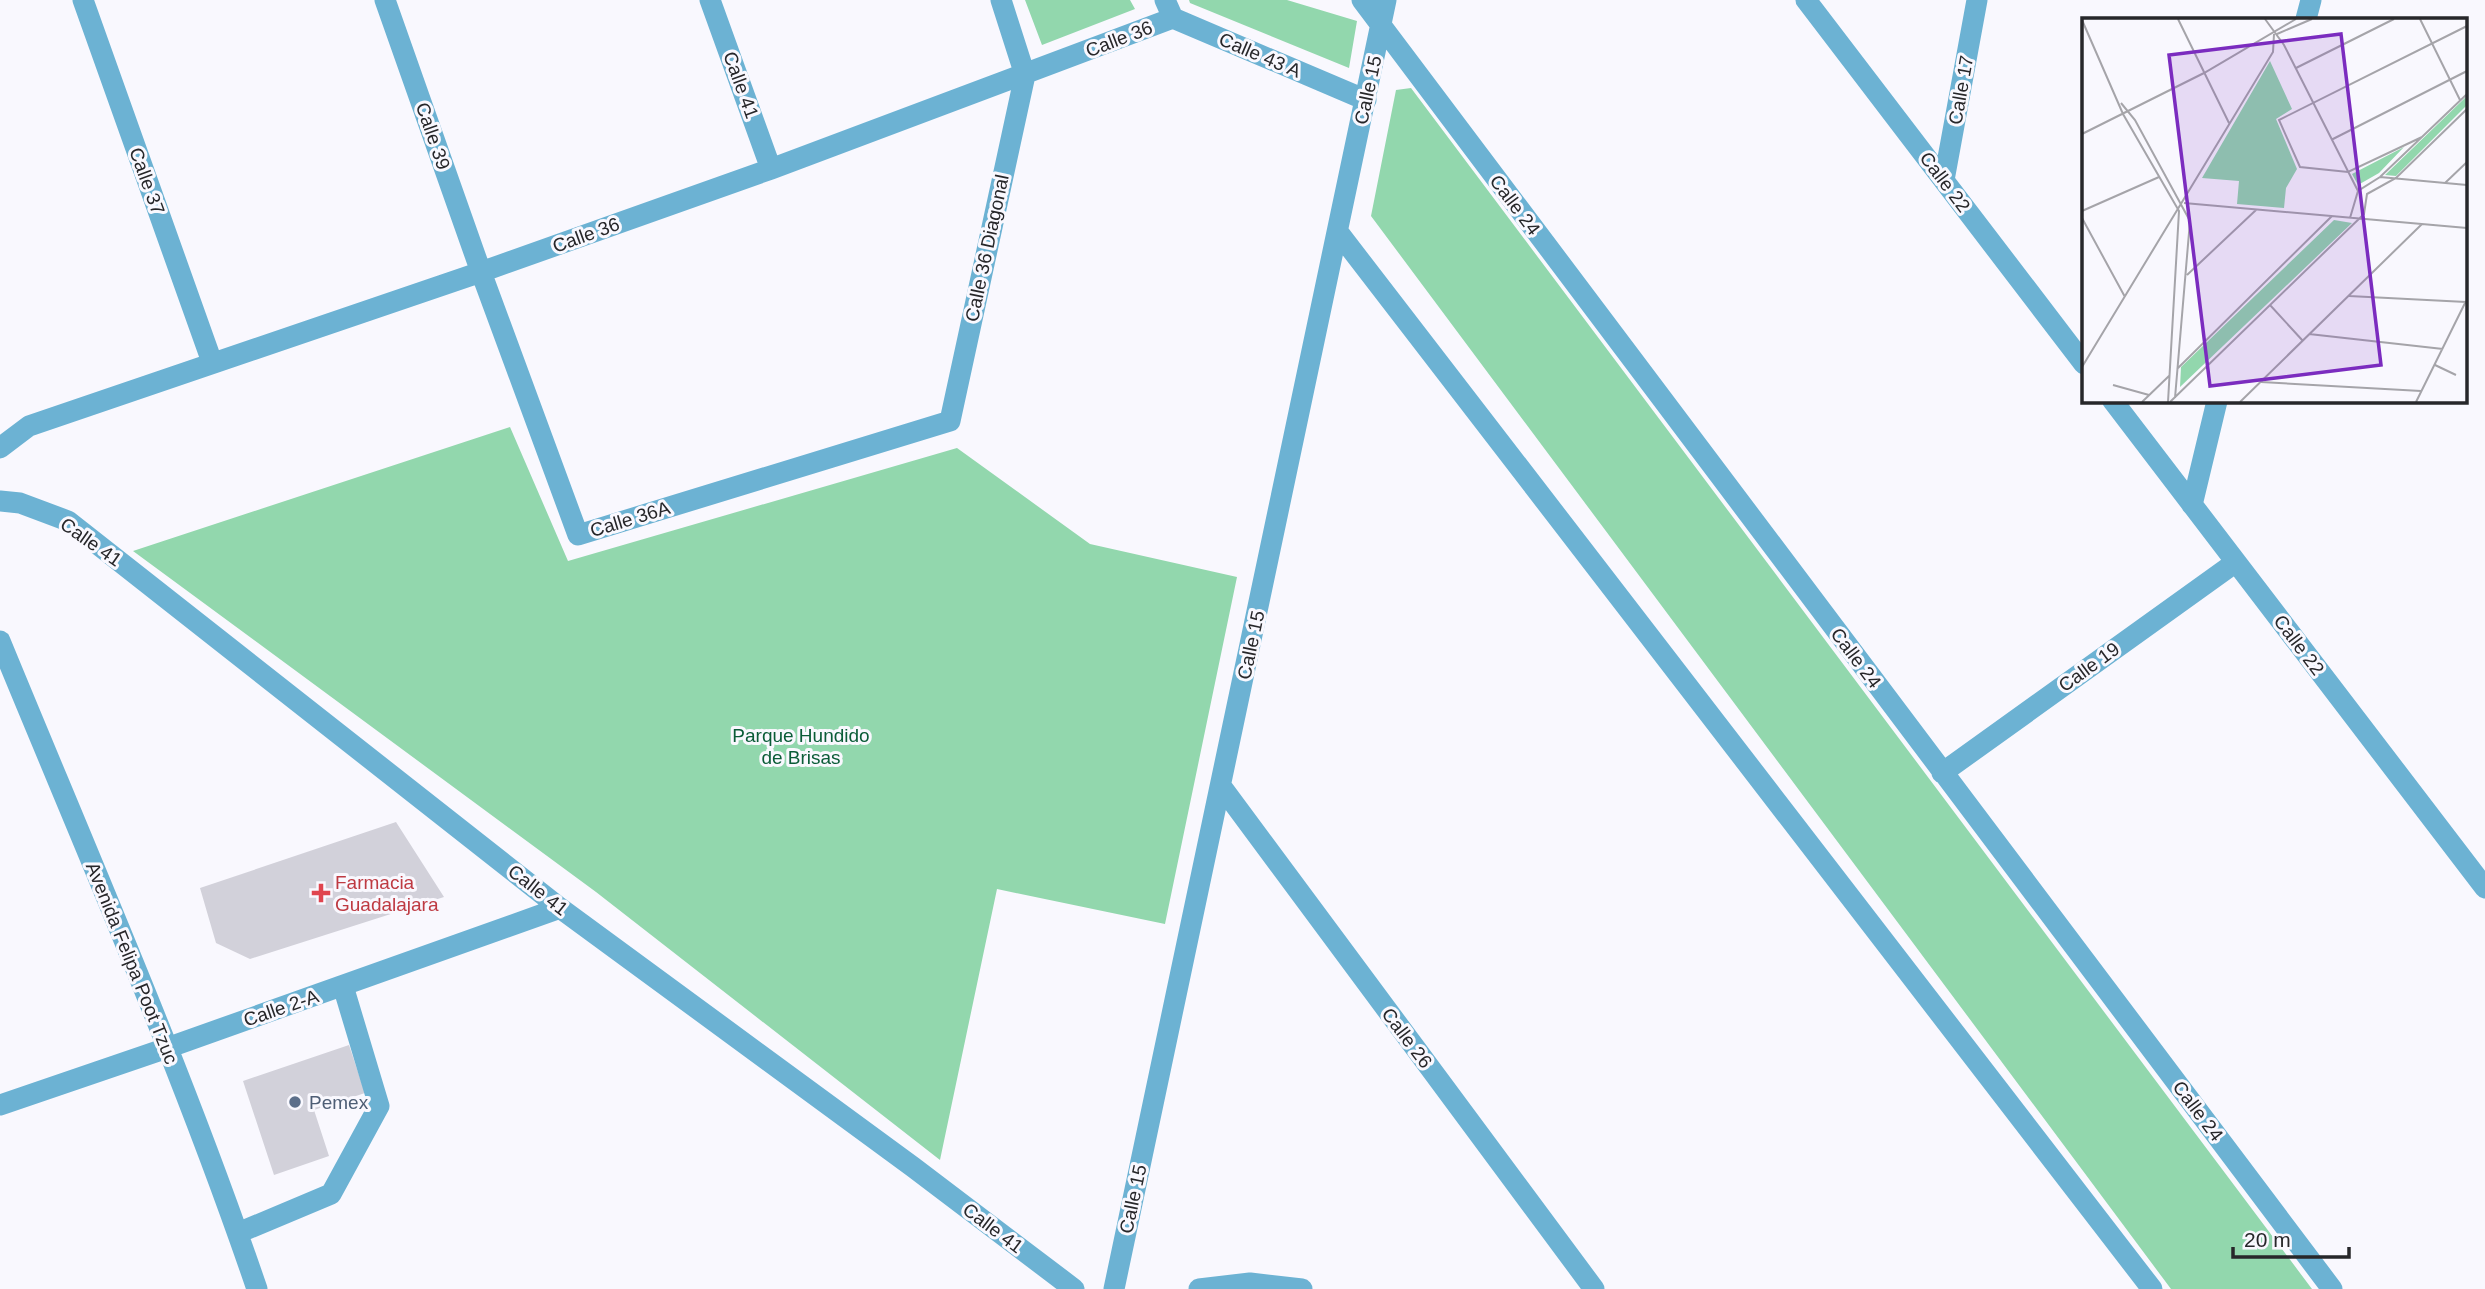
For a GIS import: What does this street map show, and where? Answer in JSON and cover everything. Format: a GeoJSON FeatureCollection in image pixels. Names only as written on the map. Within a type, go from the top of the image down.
{"type":"FeatureCollection","features":[{"type":"Feature","properties":{"kind":"street","name":"Calle 37"},"geometry":{"type":"LineString","coordinates":[[83,0],[212,362]]}},
{"type":"Feature","properties":{"kind":"street","name":"Calle 39"},"geometry":{"type":"LineString","coordinates":[[385,0],[481,272]]}},
{"type":"Feature","properties":{"kind":"street","name":"Calle 41"},"geometry":{"type":"LineString","coordinates":[[710,0],[771,169]]}},
{"type":"Feature","properties":{"kind":"street"},"geometry":{"type":"LineString","coordinates":[[1001,0],[1025,75]]}},
{"type":"Feature","properties":{"kind":"street","name":"Calle 24"},"geometry":{"type":"LineString","coordinates":[[1362,0],[2332,1289]]}},
{"type":"Feature","properties":{"kind":"street","name":"Calle 15"},"geometry":{"type":"LineString","coordinates":[[1114,1289],[1386,0]]}},
{"type":"Feature","properties":{"kind":"street","name":"Calle 22"},"geometry":{"type":"LineString","coordinates":[[1806,0],[2082,361]]}},
{"type":"Feature","properties":{"kind":"street","name":"Calle 17"},"geometry":{"type":"LineString","coordinates":[[1944,180],[1977,0]]}},
{"type":"Feature","properties":{"kind":"street"},"geometry":{"type":"LineString","coordinates":[[2306,18],[2311,0]]}},
{"type":"Feature","properties":{"kind":"street","name":"Calle 36"},"geometry":{"type":"LineString","coordinates":[[0,448],[29,426],[481,272],[1025,75],[1169,9]]}},
{"type":"Feature","properties":{"kind":"street","name":"Calle 43 A"},"geometry":{"type":"LineString","coordinates":[[1169,9],[1366,100]]}},
{"type":"Feature","properties":{"kind":"street","name":"Calle 36 Diagonal"},"geometry":{"type":"LineString","coordinates":[[950,421],[1025,75]]}},
{"type":"Feature","properties":{"kind":"street"},"geometry":{"type":"LineString","coordinates":[[1338,232],[2152,1289]]}},
{"type":"Feature","properties":{"kind":"street","name":"Calle 36A"},"geometry":{"type":"LineString","coordinates":[[481,272],[578,535],[950,421]]}},
{"type":"Feature","properties":{"kind":"street","name":"Calle 22"},"geometry":{"type":"LineString","coordinates":[[2114,402],[2485,888]]}},
{"type":"Feature","properties":{"kind":"street"},"geometry":{"type":"LineString","coordinates":[[2192,505],[2217,402]]}},
{"type":"Feature","properties":{"kind":"street","name":"Calle 41"},"geometry":{"type":"LineString","coordinates":[[0,501],[20,503],[68,521],[560,908],[1074,1289]]}},
{"type":"Feature","properties":{"kind":"street","name":"Calle 19"},"geometry":{"type":"LineString","coordinates":[[1942,773],[2236,562]]}},
{"type":"Feature","properties":{"kind":"street","name":"Avenida Felipa Poot Tzuc"},"geometry":{"type":"LineString","coordinates":[[0,640],[167,1048],[257,1289]]}},
{"type":"Feature","properties":{"kind":"street","name":"Calle 26"},"geometry":{"type":"LineString","coordinates":[[1221,786],[1594,1289]]}},
{"type":"Feature","properties":{"kind":"street","name":"Calle 2-A"},"geometry":{"type":"LineString","coordinates":[[0,1105],[560,908]]}},
{"type":"Feature","properties":{"kind":"street"},"geometry":{"type":"LineString","coordinates":[[238,1233],[331,1194],[379,1106],[343,986]]}},
{"type":"Feature","properties":{"kind":"street"},"geometry":{"type":"LineString","coordinates":[[1199,1289],[1250,1283],[1302,1289]]}},
{"type":"Feature","properties":{"kind":"green space"},"geometry":{"type":"Polygon","coordinates":[[[1025,0],[1130,0],[1135,9],[1042,45],[1025,0]]]}},
{"type":"Feature","properties":{"kind":"green space"},"geometry":{"type":"Polygon","coordinates":[[[1189,0],[1287,0],[1357,21],[1349,68],[1190,3],[1189,0]]]}},
{"type":"Feature","properties":{"kind":"green space"},"geometry":{"type":"Polygon","coordinates":[[[1411,88],[2312,1289],[2171,1289],[1371,216],[1396,90],[1411,88]]]}},
{"type":"Feature","properties":{"kind":"green space","name":"Parque Hundido de Brisas"},"geometry":{"type":"Polygon","coordinates":[[[510,427],[568,561],[957,448],[1090,544],[1237,577],[1165,924],[997,889],[940,1160],[596,892],[133,551],[510,427]]]}},
{"type":"Feature","properties":{"kind":"building","name":"Farmacia Guadalajara"},"geometry":{"type":"Polygon","coordinates":[[[396,822],[444,897],[250,959],[216,943],[200,888],[396,822]]]}},
{"type":"Feature","properties":{"kind":"building","name":"Pemex"},"geometry":{"type":"Polygon","coordinates":[[[349,1045],[365,1093],[314,1110],[329,1156],[274,1175],[243,1081],[349,1045]]]}},
{"type":"Feature","properties":{"kind":"place","name":"Farmacia Guadalajara"},"geometry":{"type":"Point","coordinates":[321,893]}},
{"type":"Feature","properties":{"kind":"place","name":"Pemex"},"geometry":{"type":"Point","coordinates":[295,1102]}}]}
